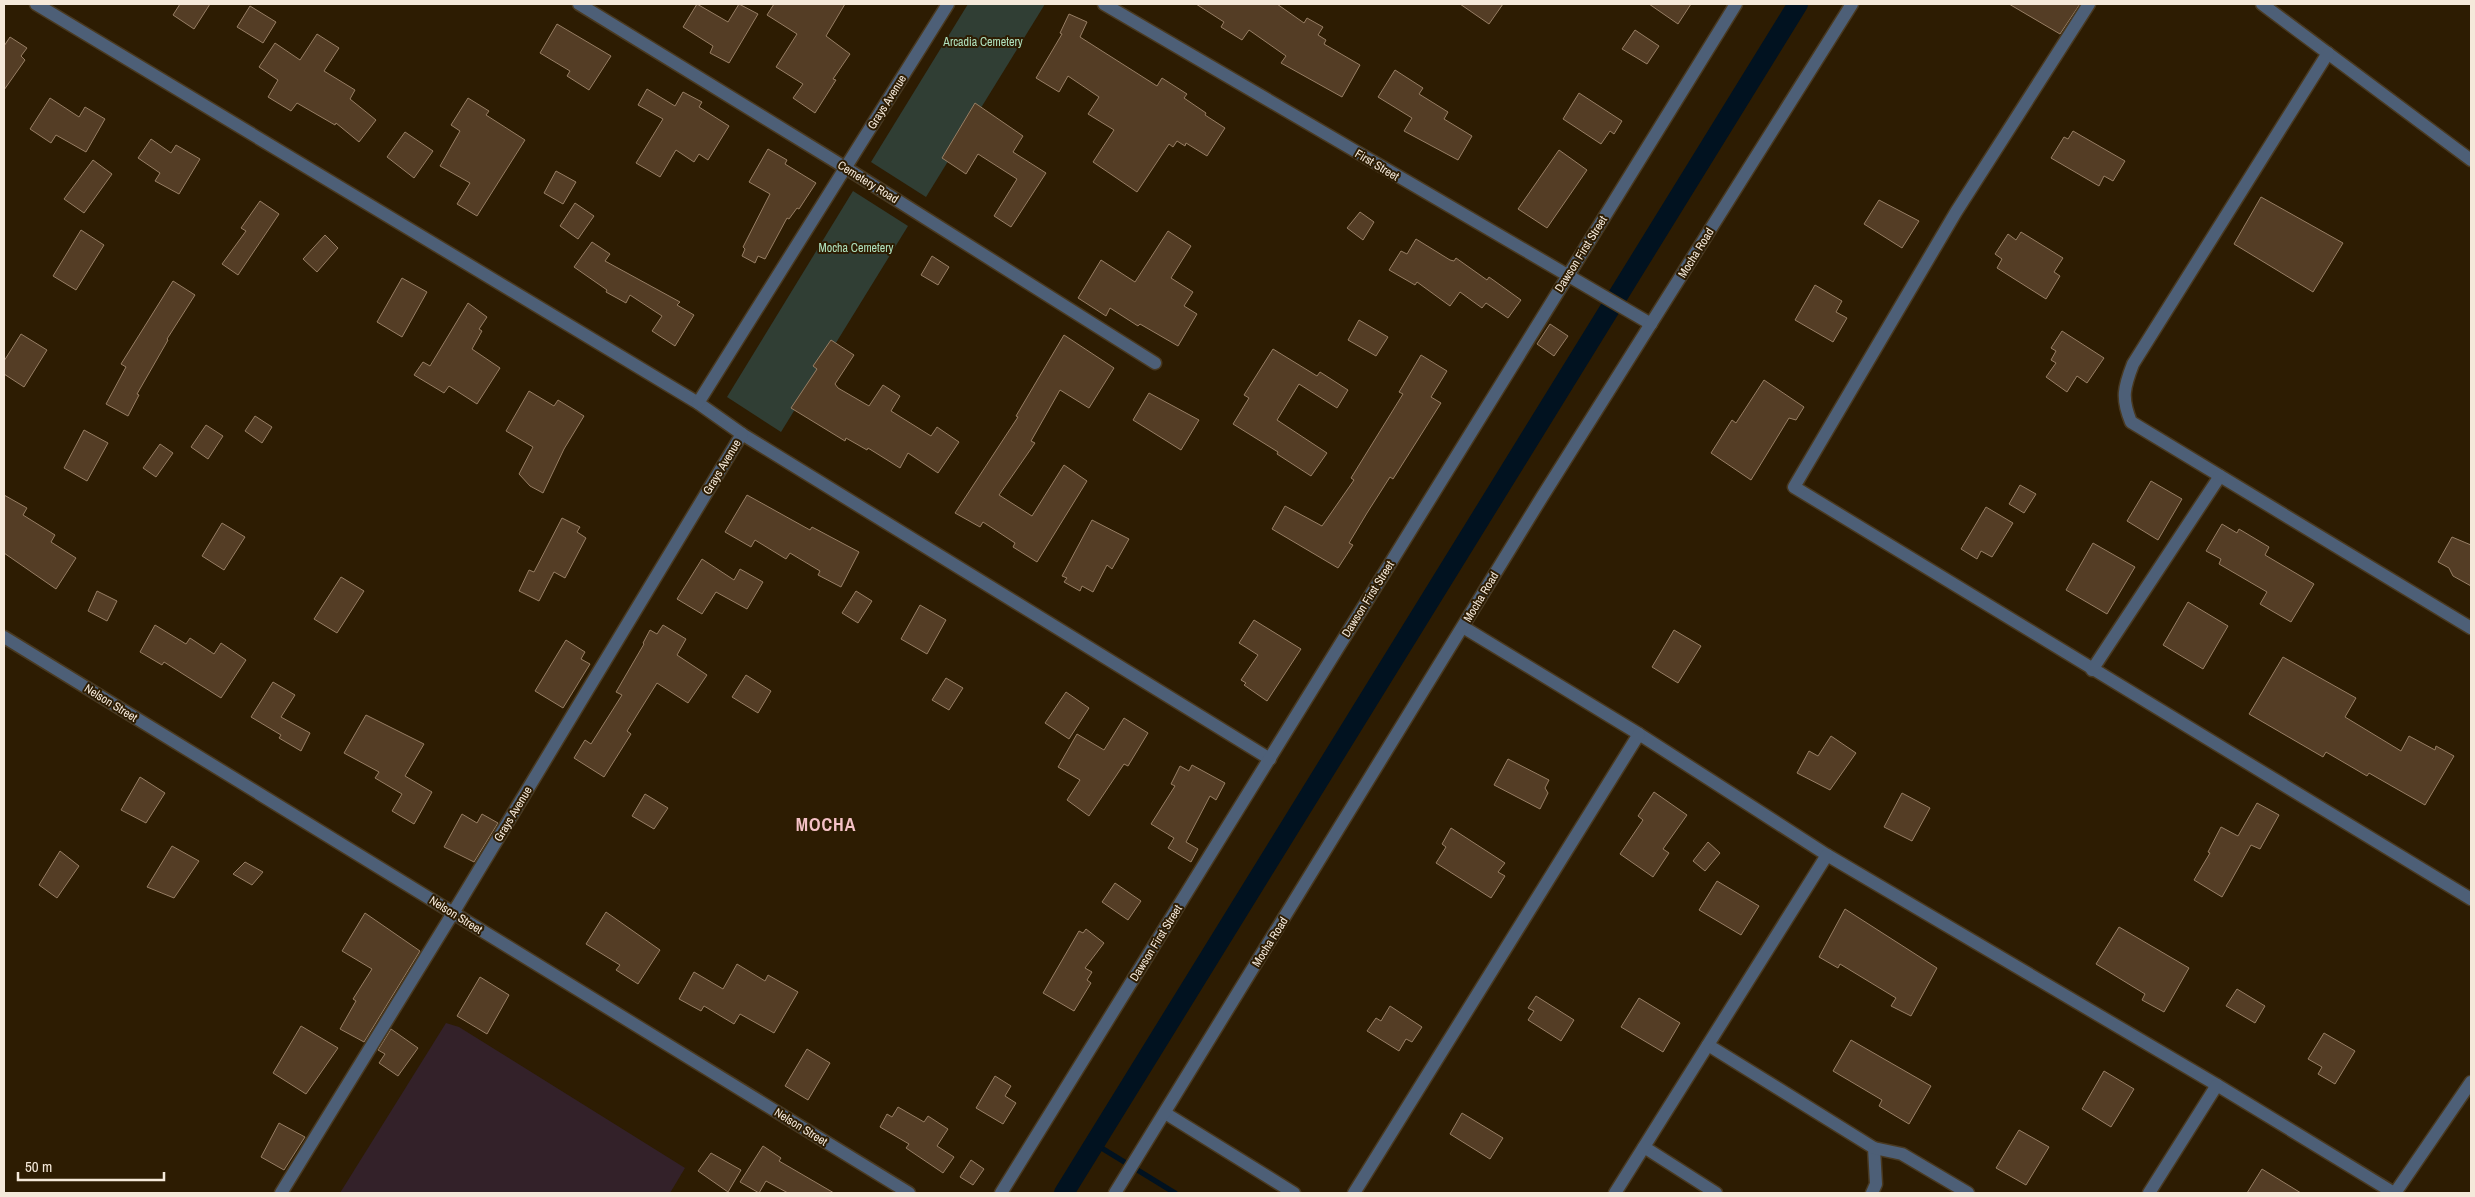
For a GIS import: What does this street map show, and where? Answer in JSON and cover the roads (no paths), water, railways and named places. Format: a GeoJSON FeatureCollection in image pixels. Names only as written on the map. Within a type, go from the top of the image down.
{"type":"FeatureCollection","features":[{"type":"Feature","properties":{"kind":"street"},"geometry":{"type":"LineString","coordinates":[[36,4],[698,403],[742,434],[1270,759]]}},
{"type":"Feature","properties":{"kind":"street","name":"Cemetery Road"},"geometry":{"type":"LineString","coordinates":[[579,4],[846,168],[1155,364]]}},
{"type":"Feature","properties":{"kind":"street","name":"Grays Avenue"},"geometry":{"type":"LineString","coordinates":[[698,403],[948,4]]}},
{"type":"Feature","properties":{"kind":"street","name":"First Street"},"geometry":{"type":"LineString","coordinates":[[1104,4],[1651,324]]}},
{"type":"Feature","properties":{"kind":"street","name":"Dawson First Street"},"geometry":{"type":"LineString","coordinates":[[1001,1193],[1736,4]]}},
{"type":"Feature","properties":{"kind":"street","name":"Mocha Road"},"geometry":{"type":"LineString","coordinates":[[1115,1193],[1463,627],[1852,4]]}},
{"type":"Feature","properties":{"kind":"street"},"geometry":{"type":"LineString","coordinates":[[2090,4],[1956,212],[1794,487],[2471,899]]}},
{"type":"Feature","properties":{"kind":"street"},"geometry":{"type":"LineString","coordinates":[[2262,4],[2471,160]]}},
{"type":"Feature","properties":{"kind":"street"},"geometry":{"type":"LineString","coordinates":[[2328,53],[2133,364],[2124,387],[2125,407],[2131,422],[2471,628]]}},
{"type":"Feature","properties":{"kind":"street","name":"Grays Avenue"},"geometry":{"type":"LineString","coordinates":[[281,1193],[453,913],[742,434]]}},
{"type":"Feature","properties":{"kind":"street"},"geometry":{"type":"LineString","coordinates":[[2092,670],[2220,476]]}},
{"type":"Feature","properties":{"kind":"street"},"geometry":{"type":"LineString","coordinates":[[1463,627],[1639,734],[1827,856],[2217,1085],[2394,1193],[2471,1082]]}},
{"type":"Feature","properties":{"kind":"street","name":"Nelson Street"},"geometry":{"type":"LineString","coordinates":[[4,637],[909,1193]]}},
{"type":"Feature","properties":{"kind":"street"},"geometry":{"type":"LineString","coordinates":[[1354,1193],[1639,734]]}},
{"type":"Feature","properties":{"kind":"street"},"geometry":{"type":"LineString","coordinates":[[1615,1193],[1827,856]]}},
{"type":"Feature","properties":{"kind":"street"},"geometry":{"type":"LineString","coordinates":[[1708,1045],[1874,1148],[1902,1154],[1968,1193]]}},
{"type":"Feature","properties":{"kind":"street"},"geometry":{"type":"LineString","coordinates":[[2149,1193],[2217,1085]]}},
{"type":"Feature","properties":{"kind":"street"},"geometry":{"type":"LineString","coordinates":[[1165,1113],[1294,1193]]}},
{"type":"Feature","properties":{"kind":"street"},"geometry":{"type":"LineString","coordinates":[[1644,1148],[1716,1193]]}},
{"type":"Feature","properties":{"kind":"street"},"geometry":{"type":"LineString","coordinates":[[1872,1193],[1876,1184],[1874,1148]]}},
{"type":"Feature","properties":{"kind":"waterway"},"geometry":{"type":"LineString","coordinates":[[1064,1193],[1798,4]]}},
{"type":"Feature","properties":{"kind":"waterway"},"geometry":{"type":"LineString","coordinates":[[1095,1144],[1175,1193]]}},
{"type":"Feature","properties":{"kind":"district","name":"MOCHA"},"geometry":{"type":"Point","coordinates":[826,825]}},
{"type":"Feature","properties":{"kind":"park label","name":"Arcadia Cemetery"},"geometry":{"type":"Point","coordinates":[983,42]}},
{"type":"Feature","properties":{"kind":"park label","name":"Mocha Cemetery"},"geometry":{"type":"Point","coordinates":[856,248]}}]}
